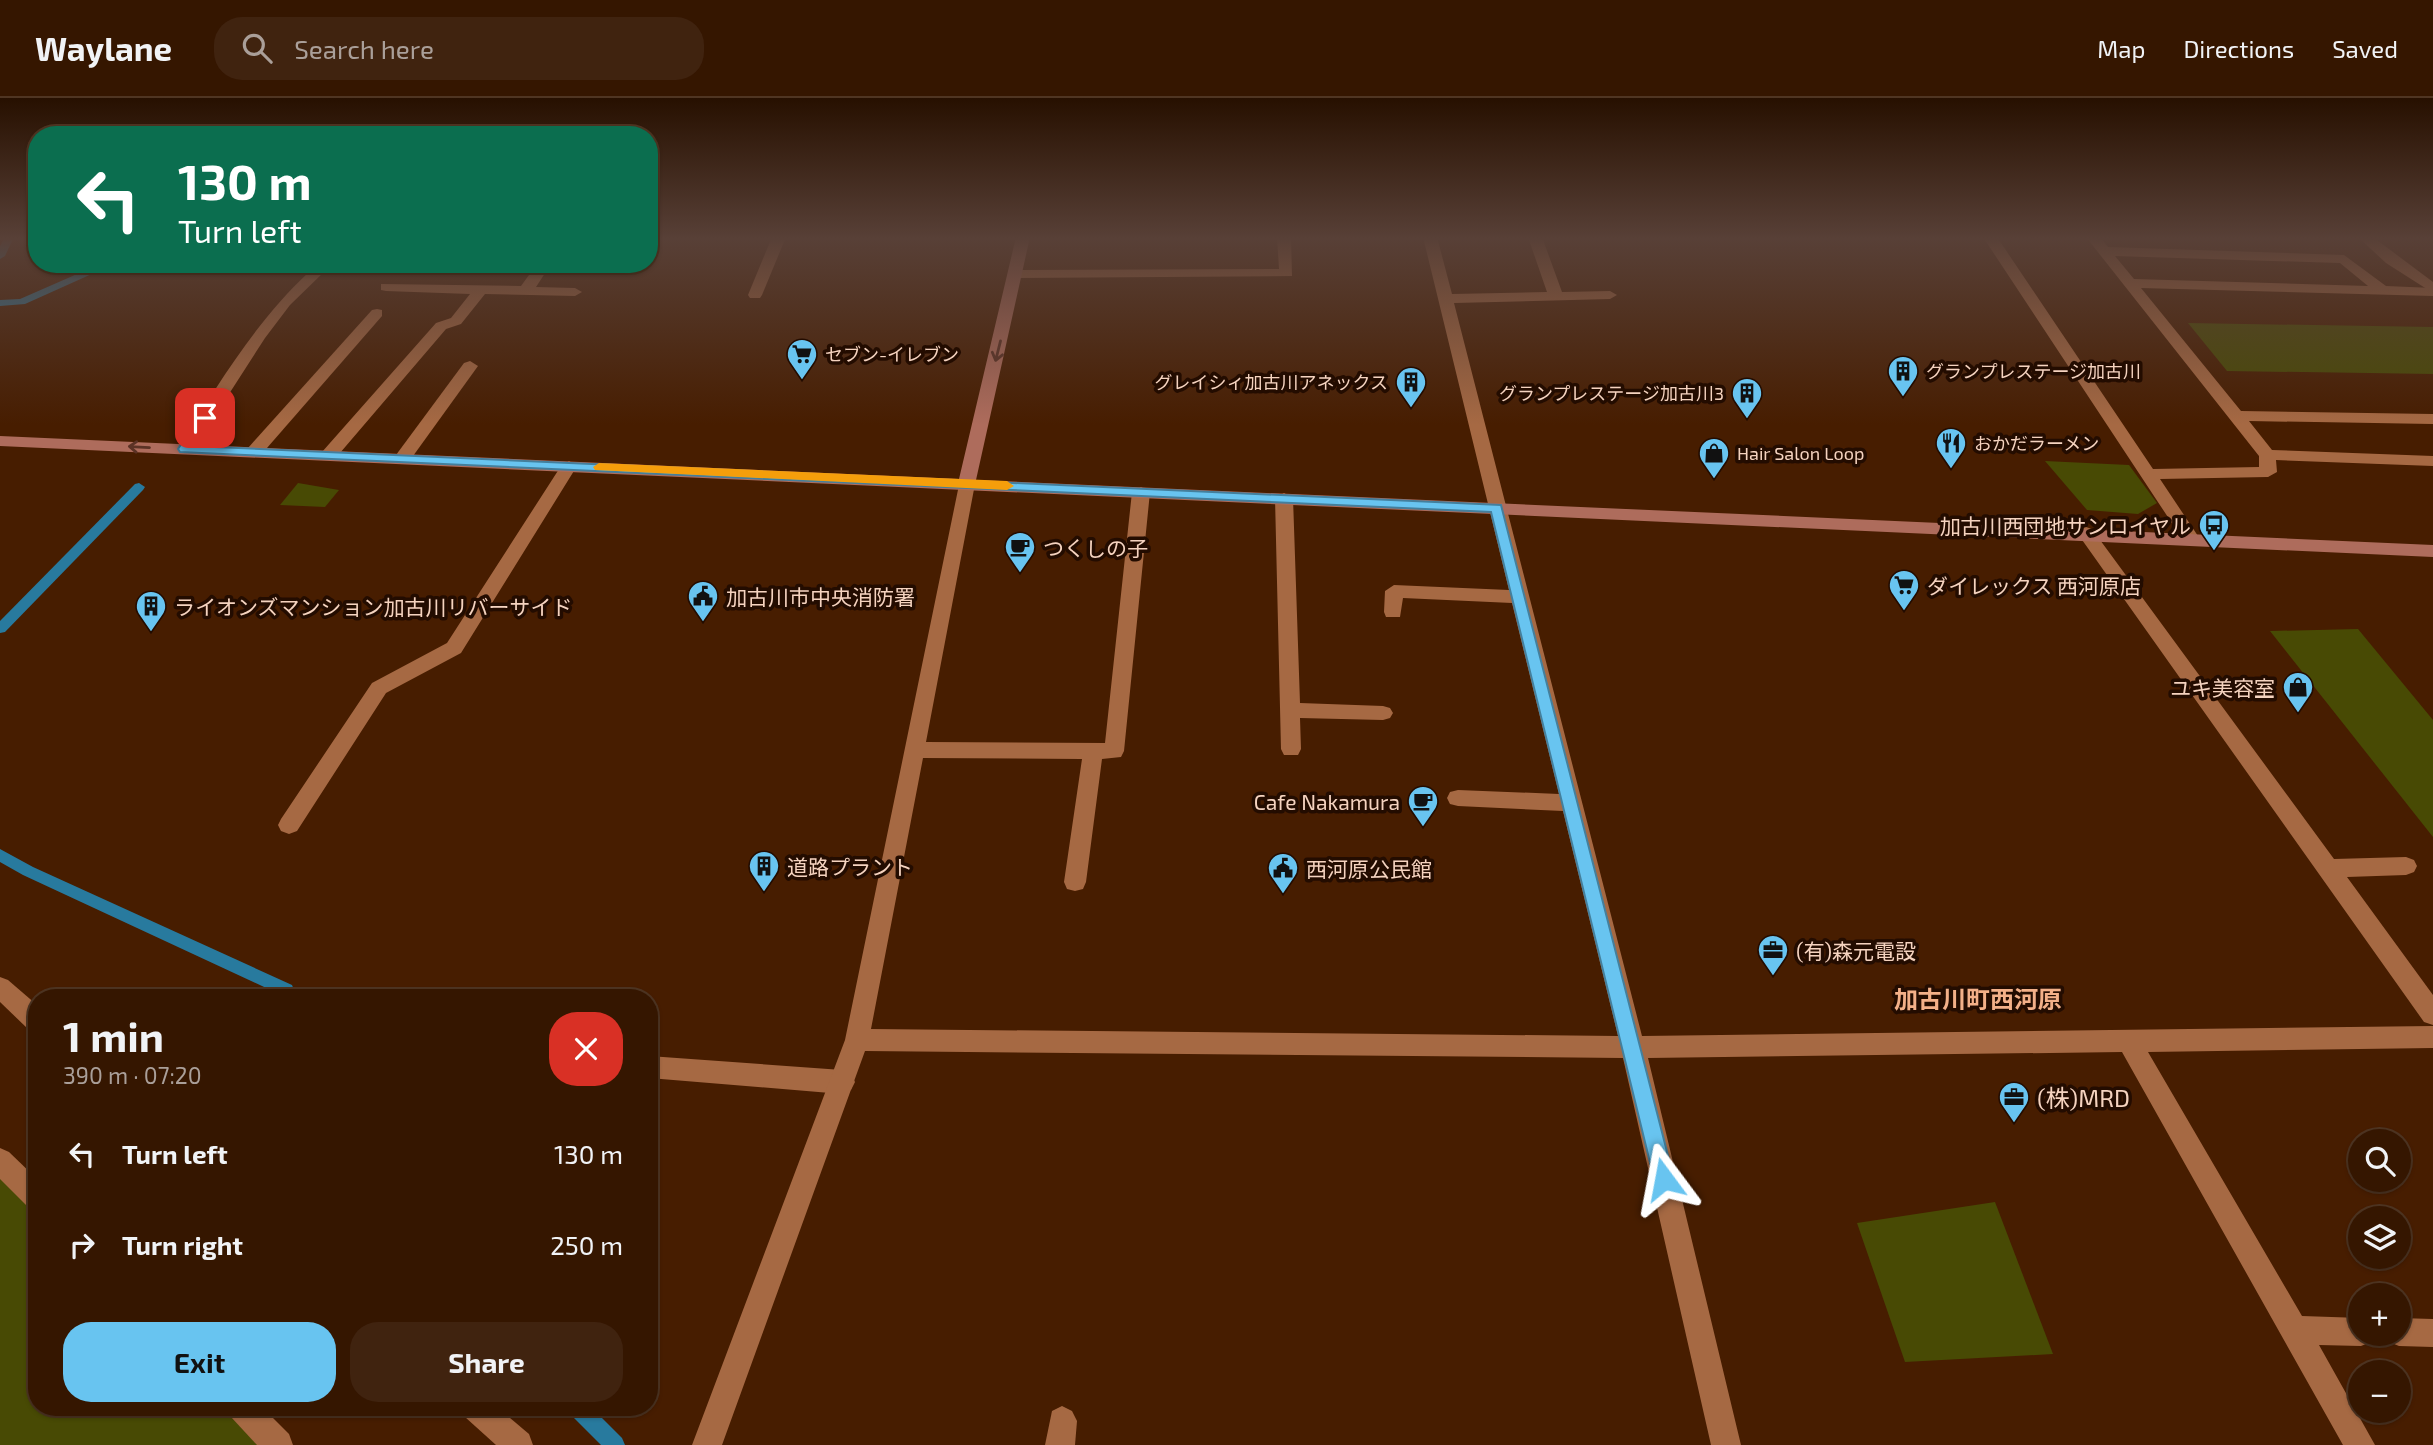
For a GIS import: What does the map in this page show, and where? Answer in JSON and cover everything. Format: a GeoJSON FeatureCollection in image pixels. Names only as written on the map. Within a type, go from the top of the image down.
{"type":"FeatureCollection","features":[{"type":"Feature","properties":{"kind":"street"},"geometry":{"type":"LineString","coordinates":[[185,449],[259,336],[288,300]]}},
{"type":"Feature","properties":{"kind":"street"},"geometry":{"type":"LineString","coordinates":[[328,456],[441,326],[456,321],[473,300]]}},
{"type":"Feature","properties":{"kind":"street"},"geometry":{"type":"LineString","coordinates":[[707,1445],[857,1040],[966,484],[1011,300]]}},
{"type":"Feature","properties":{"kind":"street"},"geometry":{"type":"LineString","coordinates":[[1446,300],[1496,508],[1633,1046],[1726,1445]]}},
{"type":"Feature","properties":{"kind":"street"},"geometry":{"type":"LineString","coordinates":[[2032,300],[2191,539]]}},
{"type":"Feature","properties":{"kind":"street"},"geometry":{"type":"LineString","coordinates":[[2143,300],[2267,455],[2268,472],[2147,474]]}},
{"type":"Feature","properties":{"kind":"street"},"geometry":{"type":"LineString","coordinates":[[254,452],[377,313]]}},
{"type":"Feature","properties":{"kind":"street"},"geometry":{"type":"LineString","coordinates":[[402,459],[470,366]]}},
{"type":"Feature","properties":{"kind":"street"},"geometry":{"type":"LineString","coordinates":[[2235,416],[2433,419]]}},
{"type":"Feature","properties":{"kind":"street"},"geometry":{"type":"LineString","coordinates":[[0,441],[2086,533],[2433,551]]}},
{"type":"Feature","properties":{"kind":"street"},"geometry":{"type":"LineString","coordinates":[[2267,455],[2433,461]]}},
{"type":"Feature","properties":{"kind":"street"},"geometry":{"type":"LineString","coordinates":[[289,825],[379,688],[454,648],[569,466]]}},
{"type":"Feature","properties":{"kind":"street"},"geometry":{"type":"LineString","coordinates":[[914,750],[1114,751],[1141,492]]}},
{"type":"Feature","properties":{"kind":"street"},"geometry":{"type":"LineString","coordinates":[[1284,498],[1291,749]]}},
{"type":"Feature","properties":{"kind":"street"},"geometry":{"type":"LineString","coordinates":[[2086,533],[2433,1014]]}},
{"type":"Feature","properties":{"kind":"street"},"geometry":{"type":"LineString","coordinates":[[1393,612],[1394,591],[1519,597]]}},
{"type":"Feature","properties":{"kind":"street"},"geometry":{"type":"LineString","coordinates":[[1290,710],[1383,713]]}},
{"type":"Feature","properties":{"kind":"street"},"geometry":{"type":"LineString","coordinates":[[1075,882],[1093,751]]}},
{"type":"Feature","properties":{"kind":"street"},"geometry":{"type":"LineString","coordinates":[[1458,798],[1572,803]]}},
{"type":"Feature","properties":{"kind":"street"},"geometry":{"type":"LineString","coordinates":[[2328,868],[2406,866]]}},
{"type":"Feature","properties":{"kind":"street"},"geometry":{"type":"LineString","coordinates":[[0,987],[28,1013]]}},
{"type":"Feature","properties":{"kind":"street"},"geometry":{"type":"LineString","coordinates":[[857,1040],[1633,1046],[2433,1037]]}},
{"type":"Feature","properties":{"kind":"street"},"geometry":{"type":"LineString","coordinates":[[2129,1041],[2360,1445]]}},
{"type":"Feature","properties":{"kind":"street"},"geometry":{"type":"LineString","coordinates":[[658,1068],[842,1082]]}},
{"type":"Feature","properties":{"kind":"street"},"geometry":{"type":"LineString","coordinates":[[0,1161],[28,1189]]}},
{"type":"Feature","properties":{"kind":"street"},"geometry":{"type":"LineString","coordinates":[[2293,1330],[2348,1332]]}},
{"type":"Feature","properties":{"kind":"street"},"geometry":{"type":"LineString","coordinates":[[2411,1332],[2433,1333]]}},
{"type":"Feature","properties":{"kind":"street"},"geometry":{"type":"LineString","coordinates":[[250,1416],[278,1445]]}},
{"type":"Feature","properties":{"kind":"street"},"geometry":{"type":"LineString","coordinates":[[485,1416],[519,1445]]}},
{"type":"Feature","properties":{"kind":"shaded area"},"geometry":{"type":"Polygon","coordinates":[[[2188,323],[2433,327],[2433,374],[2227,371],[2188,323]]]}},
{"type":"Feature","properties":{"kind":"shaded area"},"geometry":{"type":"Polygon","coordinates":[[[2045,461],[2129,465],[2157,503],[2138,514],[2087,510],[2045,461]]]}},
{"type":"Feature","properties":{"kind":"shaded area"},"geometry":{"type":"Polygon","coordinates":[[[298,483],[339,490],[325,507],[280,505],[298,483]]]}},
{"type":"Feature","properties":{"kind":"shaded area"},"geometry":{"type":"Polygon","coordinates":[[[2358,629],[2433,720],[2433,837],[2270,631],[2358,629]]]}},
{"type":"Feature","properties":{"kind":"shaded area"},"geometry":{"type":"Polygon","coordinates":[[[0,1173],[28,1203],[28,1416],[231,1416],[258,1445],[0,1445],[0,1173]]]}},
{"type":"Feature","properties":{"kind":"shaded area"},"geometry":{"type":"Polygon","coordinates":[[[1995,1202],[2053,1354],[1905,1362],[1857,1223],[1995,1202]]]}},
{"type":"Feature","properties":{"kind":"waterway"},"geometry":{"type":"LineString","coordinates":[[0,303],[27,300]]}},
{"type":"Feature","properties":{"kind":"waterway"},"geometry":{"type":"LineString","coordinates":[[0,629],[139,487]]}},
{"type":"Feature","properties":{"kind":"waterway"},"geometry":{"type":"LineString","coordinates":[[0,855],[28,871],[284,989]]}},
{"type":"Feature","properties":{"kind":"waterway"},"geometry":{"type":"LineString","coordinates":[[586,1416],[615,1445]]}},
{"type":"Feature","properties":{"kind":"slow traffic"},"geometry":{"type":"LineString","coordinates":[[599,467],[1007,486]]}},
{"type":"Feature","properties":{"kind":"place","name":"セブン-イレブン"},"geometry":{"type":"Point","coordinates":[802,381]}},
{"type":"Feature","properties":{"kind":"place","name":"グランプレステージ加古川"},"geometry":{"type":"Point","coordinates":[1903,398]}},
{"type":"Feature","properties":{"kind":"place","name":"グレイシィ加古川アネックス"},"geometry":{"type":"Point","coordinates":[1411,409]}},
{"type":"Feature","properties":{"kind":"place","name":"グランプレステージ加古川3"},"geometry":{"type":"Point","coordinates":[1747,420]}},
{"type":"Feature","properties":{"kind":"place","name":"おかだラーメン"},"geometry":{"type":"Point","coordinates":[1951,470]}},
{"type":"Feature","properties":{"kind":"place","name":"Hair Salon Loop"},"geometry":{"type":"Point","coordinates":[1714,480]}},
{"type":"Feature","properties":{"kind":"place","name":"加古川西団地サンロイヤル"},"geometry":{"type":"Point","coordinates":[2214,552]}},
{"type":"Feature","properties":{"kind":"place","name":"つくしの子"},"geometry":{"type":"Point","coordinates":[1020,574]}},
{"type":"Feature","properties":{"kind":"place","name":"ダイレックス 西河原店"},"geometry":{"type":"Point","coordinates":[1904,612]}},
{"type":"Feature","properties":{"kind":"place","name":"加古川市中央消防署"},"geometry":{"type":"Point","coordinates":[703,623]}},
{"type":"Feature","properties":{"kind":"place","name":"ライオンズマンション加古川リバーサイド"},"geometry":{"type":"Point","coordinates":[151,633]}},
{"type":"Feature","properties":{"kind":"place","name":"ユキ美容室"},"geometry":{"type":"Point","coordinates":[2298,714]}},
{"type":"Feature","properties":{"kind":"place","name":"Cafe Nakamura"},"geometry":{"type":"Point","coordinates":[1423,828]}},
{"type":"Feature","properties":{"kind":"place","name":"道路プラント"},"geometry":{"type":"Point","coordinates":[764,893]}},
{"type":"Feature","properties":{"kind":"place","name":"西河原公民館"},"geometry":{"type":"Point","coordinates":[1283,895]}},
{"type":"Feature","properties":{"kind":"place","name":"(有)森元電設"},"geometry":{"type":"Point","coordinates":[1773,977]}},
{"type":"Feature","properties":{"kind":"place","name":"(株)MRD"},"geometry":{"type":"Point","coordinates":[2014,1124]}},
{"type":"Feature","properties":{"kind":"district","name":"加古川町西河原"},"geometry":{"type":"Point","coordinates":[1978,998]}},
{"type":"Feature","properties":{"kind":"route"},"geometry":{"type":"LineString","coordinates":[[205,418],[185,449],[1496,508],[1622,1001],[1664,1179]]}}]}
